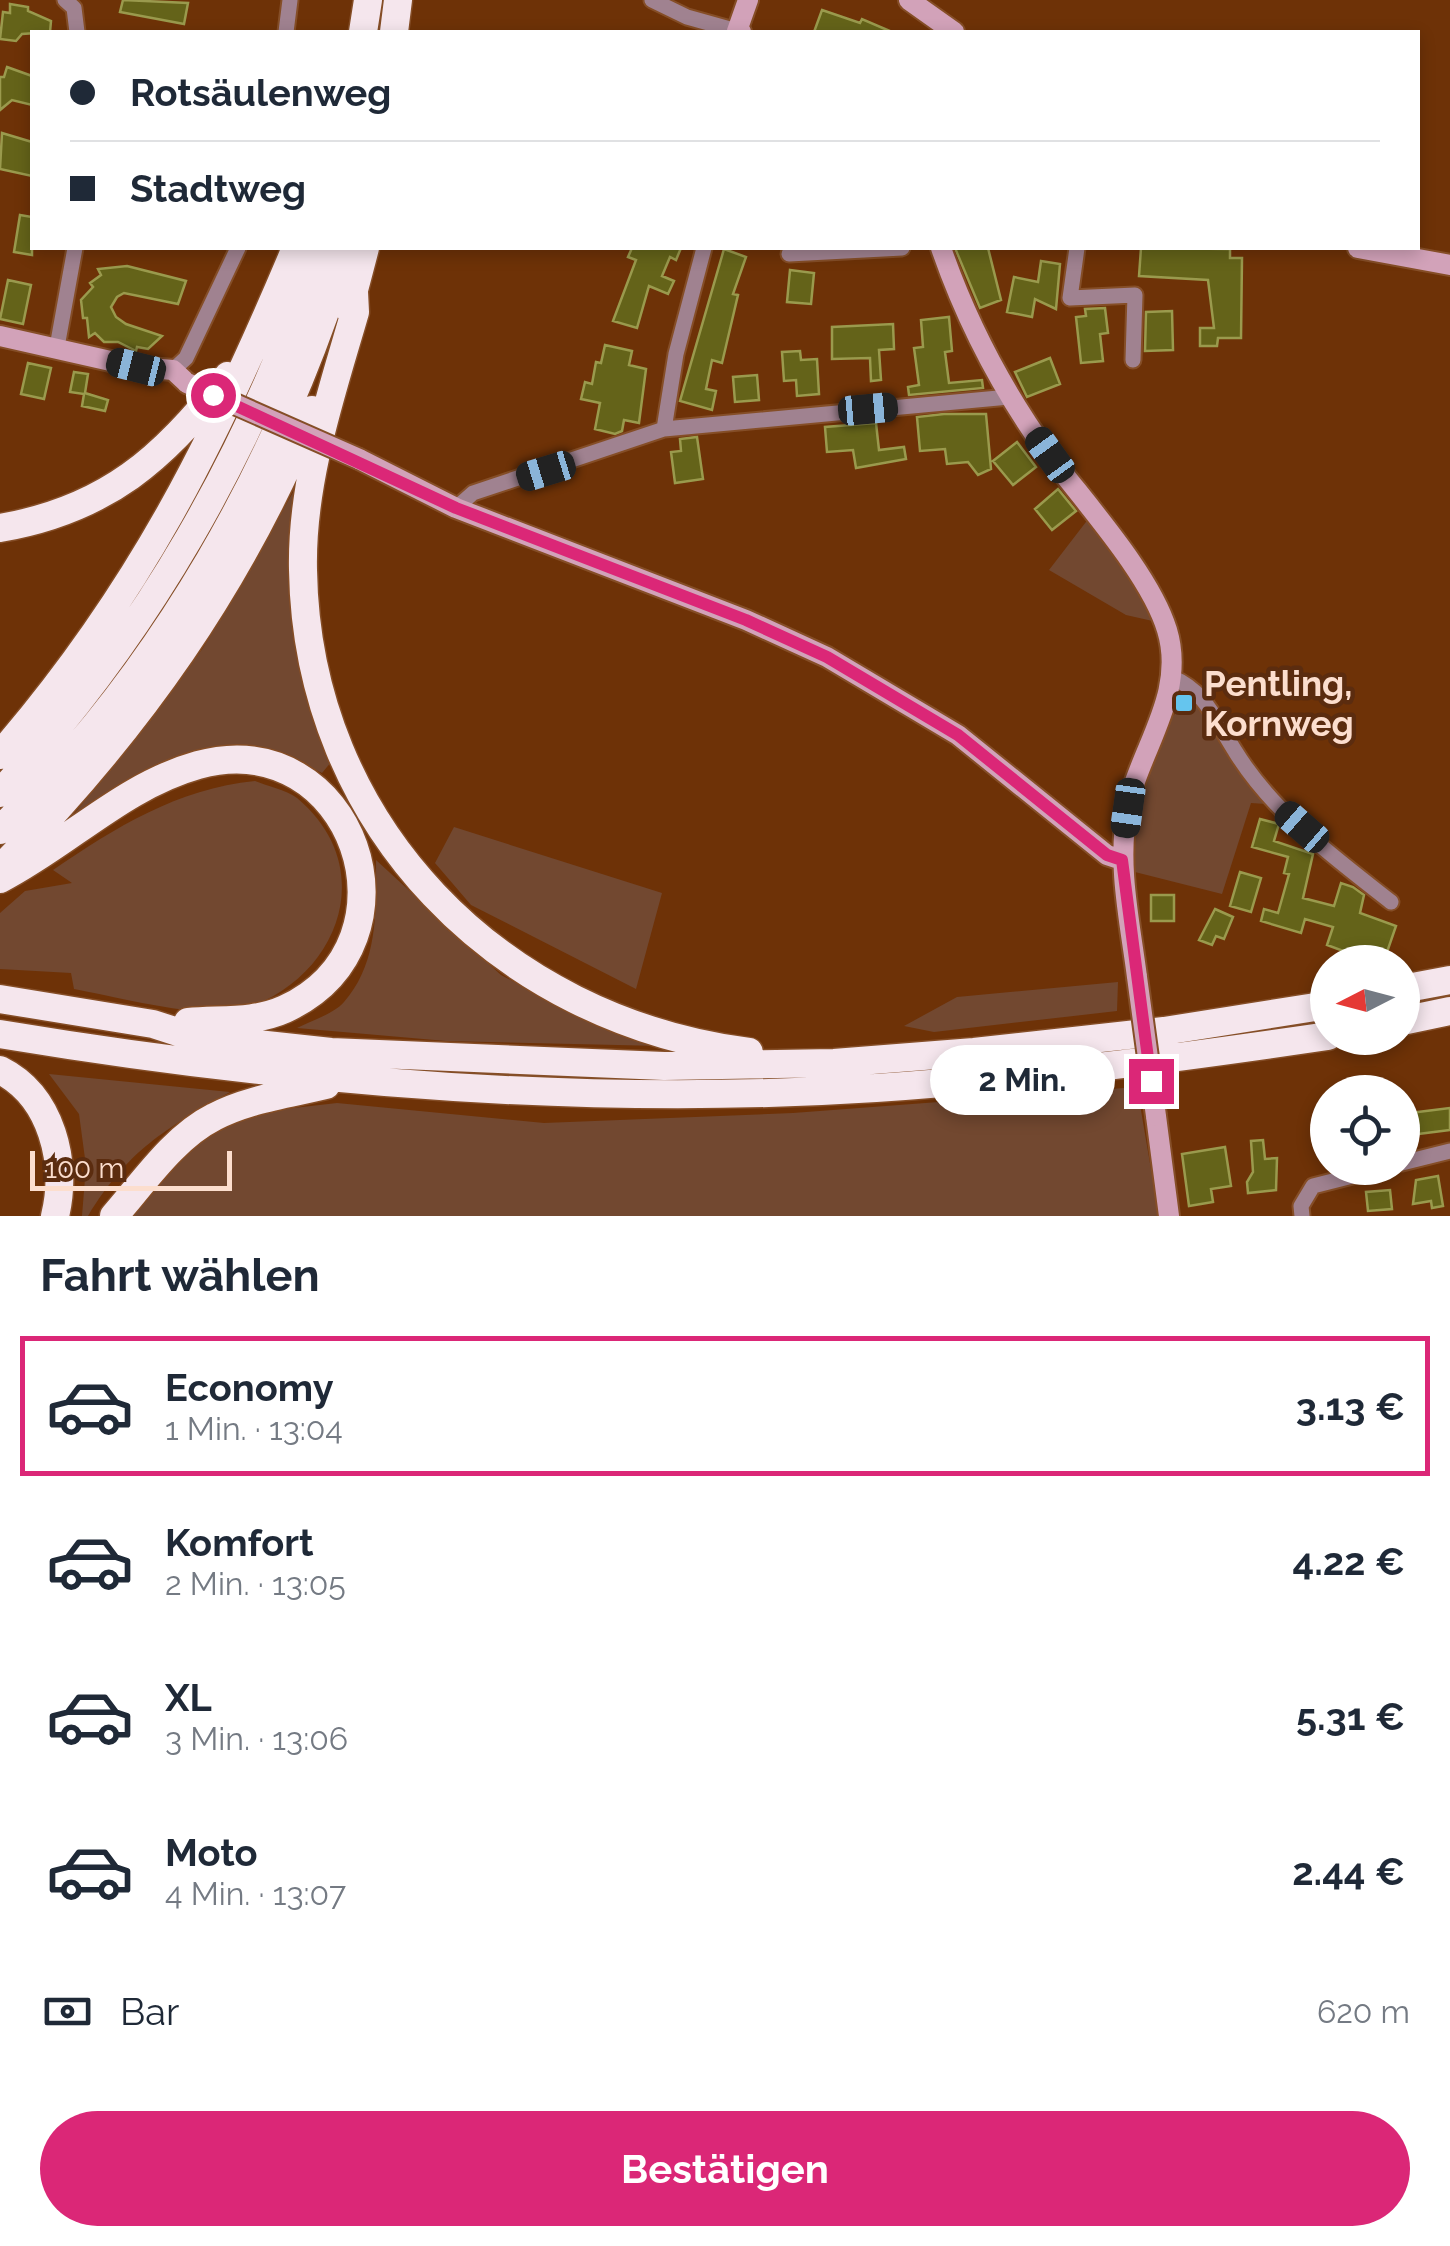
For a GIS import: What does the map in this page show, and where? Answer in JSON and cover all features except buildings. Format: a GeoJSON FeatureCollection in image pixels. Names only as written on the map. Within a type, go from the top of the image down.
{"type":"FeatureCollection","features":[{"type":"Feature","properties":{"kind":"highway"},"geometry":{"type":"LineString","coordinates":[[363,30],[368,0]]}},
{"type":"Feature","properties":{"kind":"highway"},"geometry":{"type":"LineString","coordinates":[[394,30],[398,0]]}},
{"type":"Feature","properties":{"kind":"highway"},"geometry":{"type":"LineString","coordinates":[[0,755],[55,691],[139,572],[207,451],[295,250]]}},
{"type":"Feature","properties":{"kind":"highway"},"geometry":{"type":"LineString","coordinates":[[0,793],[40,751],[157,594],[233,460],[295,322],[319,250]]}},
{"type":"Feature","properties":{"kind":"highway"},"geometry":{"type":"LineString","coordinates":[[0,830],[88,733],[142,664],[215,551],[285,417],[345,250]]}},
{"type":"Feature","properties":{"kind":"highway"},"geometry":{"type":"LineString","coordinates":[[0,868],[64,804],[138,717],[243,553],[301,438],[331,366],[364,250]]}},
{"type":"Feature","properties":{"kind":"highway"},"geometry":{"type":"LineString","coordinates":[[354,292],[355,312],[315,458],[303,566],[308,640],[321,697],[340,753],[369,807],[439,904],[548,988],[607,1017],[684,1041],[834,1063]]}},
{"type":"Feature","properties":{"kind":"highway"},"geometry":{"type":"LineString","coordinates":[[0,528],[62,512],[158,458],[192,423],[260,336]]}},
{"type":"Feature","properties":{"kind":"highway"},"geometry":{"type":"LineString","coordinates":[[0,879],[131,795],[200,765],[238,758],[266,762],[312,785],[348,829],[358,857],[363,886],[361,916],[349,949],[313,990],[287,1008],[240,1021],[153,1024]]}},
{"type":"Feature","properties":{"kind":"highway"},"geometry":{"type":"LineString","coordinates":[[1420,986],[1450,980]]}},
{"type":"Feature","properties":{"kind":"highway"},"geometry":{"type":"LineString","coordinates":[[0,1000],[153,1024],[192,1037],[438,1059],[664,1066],[834,1063],[1145,1033],[1310,1007]]}},
{"type":"Feature","properties":{"kind":"highway"},"geometry":{"type":"LineString","coordinates":[[1420,1017],[1450,1011]]}},
{"type":"Feature","properties":{"kind":"highway"},"geometry":{"type":"LineString","coordinates":[[0,1034],[152,1060],[348,1080],[556,1092],[858,1088],[1108,1066],[1310,1038]]}},
{"type":"Feature","properties":{"kind":"highway"},"geometry":{"type":"LineString","coordinates":[[0,1070],[34,1099],[48,1121],[58,1150],[61,1179],[55,1216]]}},
{"type":"Feature","properties":{"kind":"highway"},"geometry":{"type":"LineString","coordinates":[[114,1216],[157,1166],[210,1118],[249,1102],[348,1080]]}},
{"type":"Feature","properties":{"kind":"street"},"geometry":{"type":"LineString","coordinates":[[65,0],[74,8],[77,30]]}},
{"type":"Feature","properties":{"kind":"street"},"geometry":{"type":"LineString","coordinates":[[286,30],[290,0]]}},
{"type":"Feature","properties":{"kind":"street"},"geometry":{"type":"LineString","coordinates":[[652,0],[686,17],[732,30]]}},
{"type":"Feature","properties":{"kind":"street"},"geometry":{"type":"LineString","coordinates":[[740,30],[748,0]]}},
{"type":"Feature","properties":{"kind":"street"},"geometry":{"type":"LineString","coordinates":[[918,6],[951,30]]}},
{"type":"Feature","properties":{"kind":"street"},"geometry":{"type":"LineString","coordinates":[[58,348],[75,250]]}},
{"type":"Feature","properties":{"kind":"street"},"geometry":{"type":"LineString","coordinates":[[180,376],[237,250]]}},
{"type":"Feature","properties":{"kind":"street"},"geometry":{"type":"LineString","coordinates":[[664,429],[676,354],[703,250]]}},
{"type":"Feature","properties":{"kind":"street"},"geometry":{"type":"LineString","coordinates":[[789,254],[864,250]]}},
{"type":"Feature","properties":{"kind":"street"},"geometry":{"type":"LineString","coordinates":[[942,250],[960,301],[1009,396],[1155,604],[1167,629],[1171,677],[1163,715],[1128,808],[1122,860],[1169,1216]]}},
{"type":"Feature","properties":{"kind":"street"},"geometry":{"type":"LineString","coordinates":[[1077,250],[1070,298],[1134,295],[1133,360]]}},
{"type":"Feature","properties":{"kind":"street"},"geometry":{"type":"LineString","coordinates":[[1369,250],[1450,265]]}},
{"type":"Feature","properties":{"kind":"street"},"geometry":{"type":"LineString","coordinates":[[0,336],[180,376],[456,508],[746,620],[827,657],[958,735],[1107,855],[1122,860]]}},
{"type":"Feature","properties":{"kind":"street"},"geometry":{"type":"LineString","coordinates":[[456,508],[473,494],[664,429],[1009,396]]}},
{"type":"Feature","properties":{"kind":"street"},"geometry":{"type":"LineString","coordinates":[[1171,677],[1196,686],[1246,769],[1272,800],[1391,902]]}},
{"type":"Feature","properties":{"kind":"street"},"geometry":{"type":"LineString","coordinates":[[1420,1158],[1450,1151]]}},
{"type":"Feature","properties":{"kind":"street"},"geometry":{"type":"LineString","coordinates":[[1302,1216],[1300,1206],[1317,1185]]}},
{"type":"Feature","properties":{"kind":"shaded area"},"geometry":{"type":"Polygon","coordinates":[[[295,489],[291,560],[296,628],[309,695],[332,761],[322,773],[251,748],[221,747],[193,752],[138,776],[75,813],[203,648],[295,489]]]}},
{"type":"Feature","properties":{"kind":"shaded area"},"geometry":{"type":"Polygon","coordinates":[[[1089,518],[1157,622],[1126,615],[1049,570],[1089,518]]]}},
{"type":"Feature","properties":{"kind":"shaded area"},"geometry":{"type":"Polygon","coordinates":[[[1194,705],[1205,712],[1266,804],[1251,803],[1222,894],[1131,871],[1137,803],[1173,716],[1181,707],[1194,705]]]}},
{"type":"Feature","properties":{"kind":"shaded area"},"geometry":{"type":"Polygon","coordinates":[[[255,781],[293,795],[323,826],[338,857],[342,889],[337,920],[323,949],[302,975],[274,996],[240,1010],[205,1012],[74,989],[71,973],[0,969],[0,913],[25,891],[72,883],[53,870],[148,812],[199,792],[255,781]]]}},
{"type":"Feature","properties":{"kind":"shaded area"},"geometry":{"type":"Polygon","coordinates":[[[454,827],[662,893],[636,989],[471,905],[435,863],[454,827]]]}},
{"type":"Feature","properties":{"kind":"shaded area"},"geometry":{"type":"Polygon","coordinates":[[[376,860],[501,975],[588,1020],[661,1046],[446,1041],[297,1028],[340,1006],[364,970],[373,934],[376,860]]]}},
{"type":"Feature","properties":{"kind":"shaded area"},"geometry":{"type":"Polygon","coordinates":[[[1118,982],[1117,1011],[934,1032],[904,1026],[957,997],[1118,982]]]}},
{"type":"Feature","properties":{"kind":"shaded area"},"geometry":{"type":"Polygon","coordinates":[[[49,1074],[230,1092],[150,1143],[118,1174],[88,1216],[82,1216],[86,1166],[79,1114],[49,1074]]]}},
{"type":"Feature","properties":{"kind":"shaded area"},"geometry":{"type":"Polygon","coordinates":[[[1137,1087],[1159,1216],[127,1216],[199,1139],[241,1114],[337,1103],[544,1123],[793,1113],[1137,1087]]]}},
{"type":"Feature","properties":{"kind":"place","name":"Pentling, Kornweg"},"geometry":{"type":"Point","coordinates":[1184,703]}},
{"type":"Feature","properties":{"kind":"route"},"geometry":{"type":"LineString","coordinates":[[213,395],[371,465],[456,508],[746,620],[827,657],[958,735],[1107,855],[1122,860],[1151,1081]]}}]}
